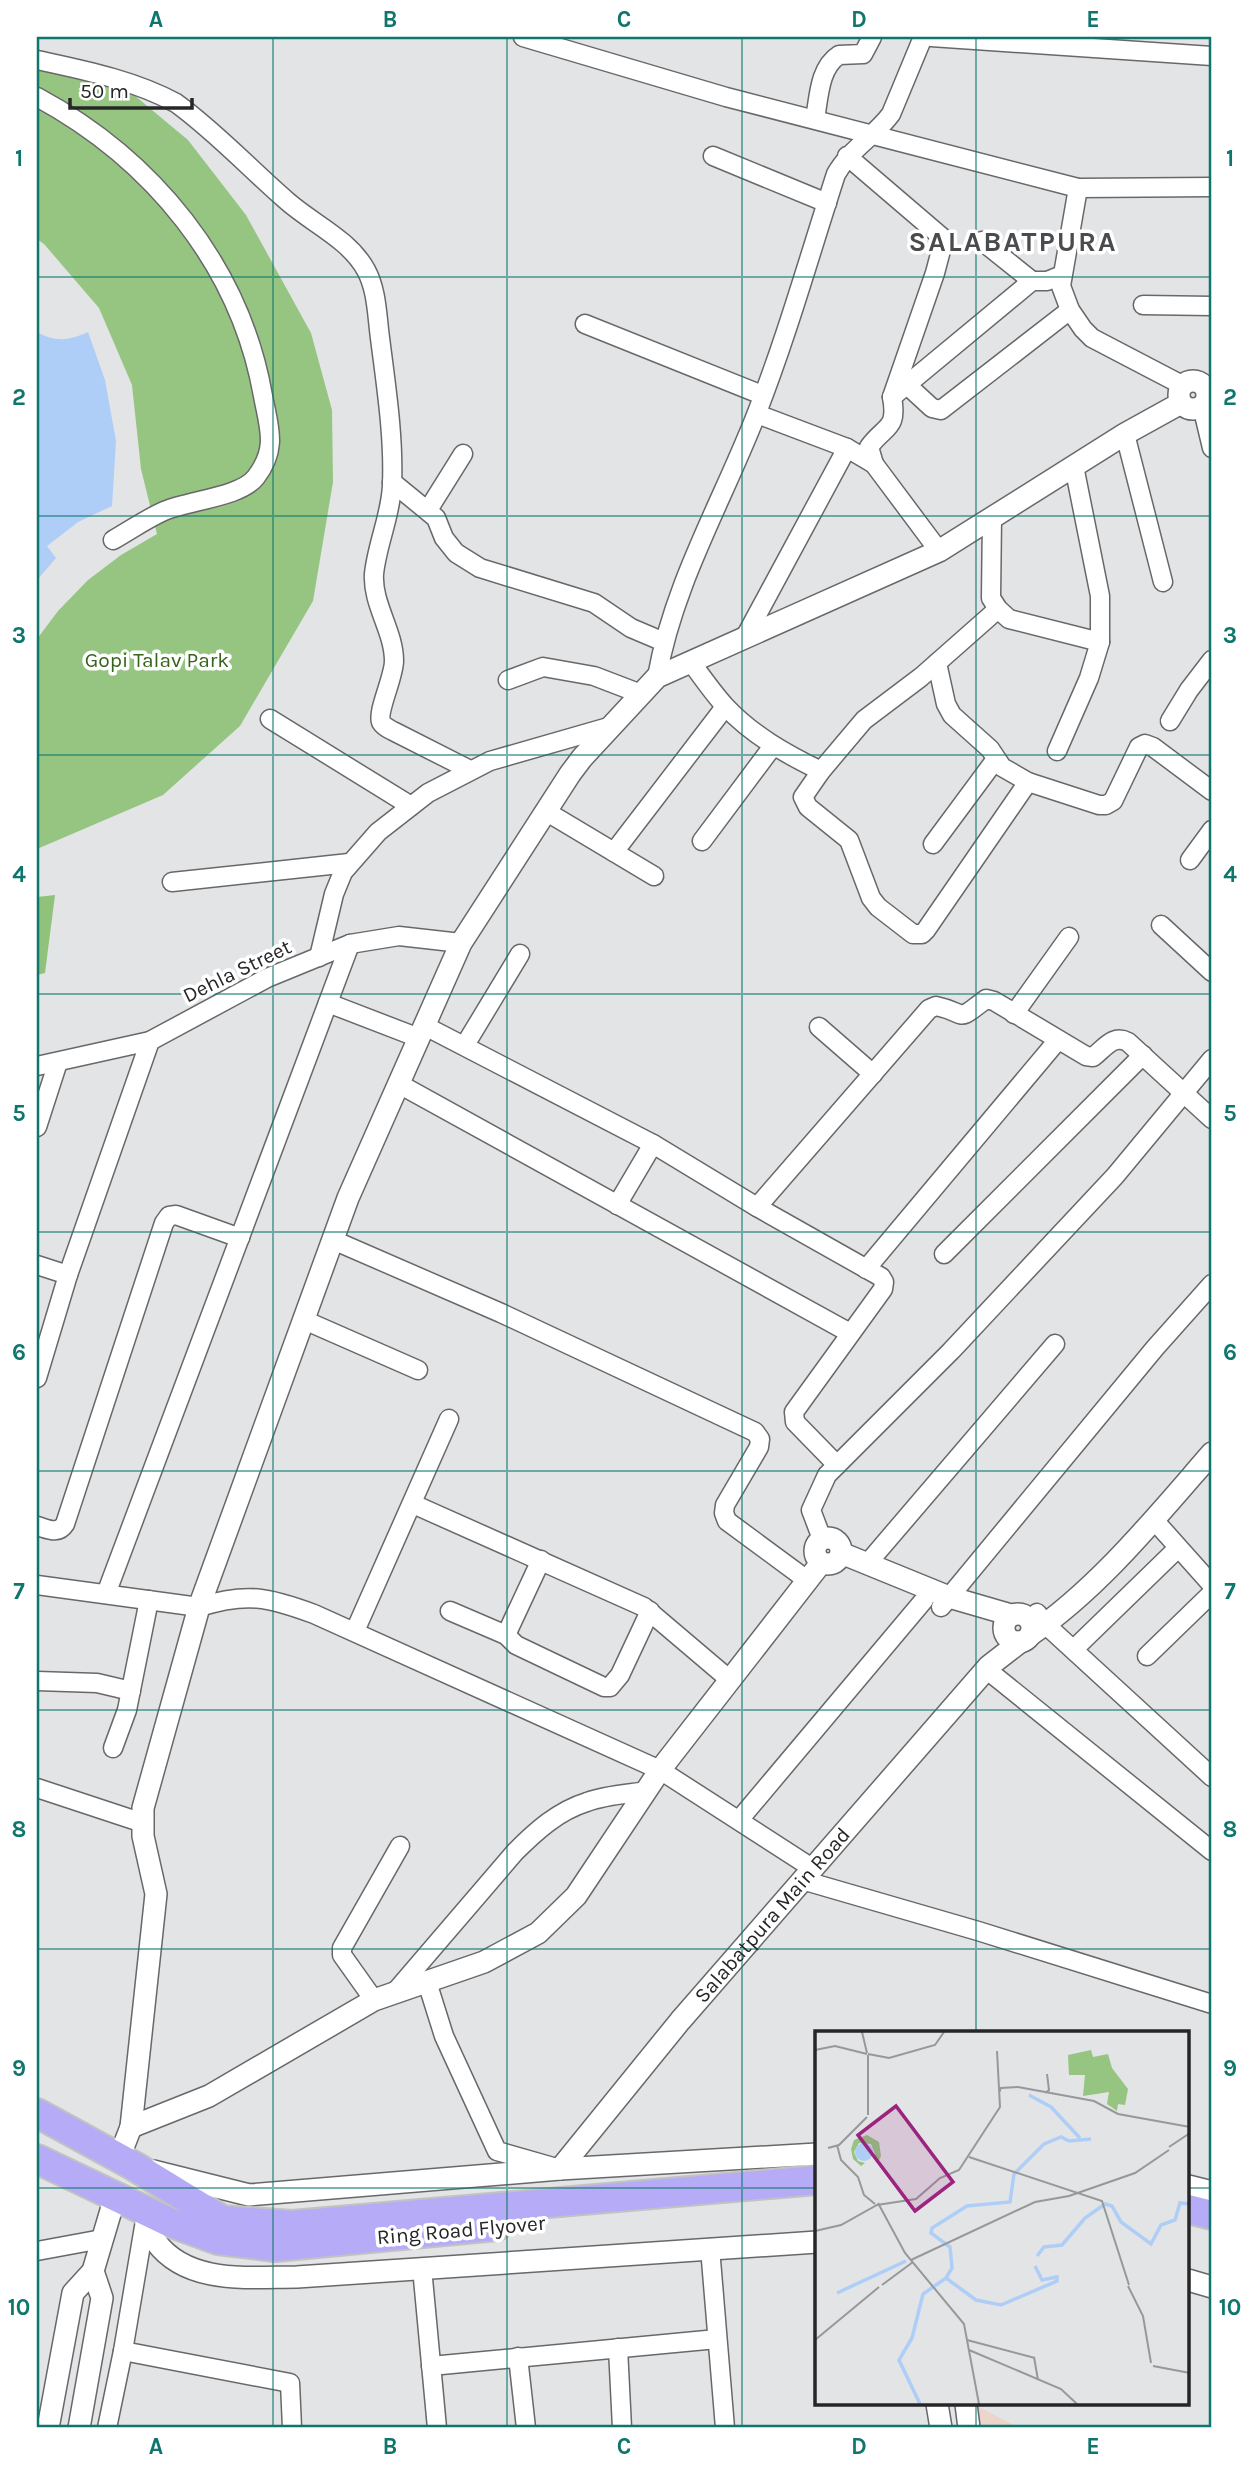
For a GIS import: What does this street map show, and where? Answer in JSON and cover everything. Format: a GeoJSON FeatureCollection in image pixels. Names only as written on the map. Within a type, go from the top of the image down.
{"type":"FeatureCollection","features":[{"type":"Feature","properties":{"kind":"highway","name":"Ring Road Flyover"},"geometry":{"type":"LineString","coordinates":[[37,2113],[127,2162],[220,2230],[815,2180]]}},
{"type":"Feature","properties":{"kind":"highway","name":"Ring Road Flyover"},"geometry":{"type":"LineString","coordinates":[[37,2159],[50,2170],[146,2211],[275,2247],[815,2199]]}},
{"type":"Feature","properties":{"kind":"highway"},"geometry":{"type":"LineString","coordinates":[[1190,2210],[1212,2216]]}},
{"type":"Feature","properties":{"kind":"highway"},"geometry":{"type":"LineString","coordinates":[[1190,2230],[1212,2236]]}},
{"type":"Feature","properties":{"kind":"street"},"geometry":{"type":"LineString","coordinates":[[523,37],[726,97],[1078,188],[1212,187]]}},
{"type":"Feature","properties":{"kind":"street"},"geometry":{"type":"LineString","coordinates":[[815,119],[823,76],[828,67],[839,55],[863,54],[872,37]]}},
{"type":"Feature","properties":{"kind":"street"},"geometry":{"type":"LineString","coordinates":[[657,677],[663,642],[698,549],[757,414],[772,372],[836,174],[848,156],[891,114],[923,37]]}},
{"type":"Feature","properties":{"kind":"street"},"geometry":{"type":"LineString","coordinates":[[931,37],[1212,56]]}},
{"type":"Feature","properties":{"kind":"street"},"geometry":{"type":"LineString","coordinates":[[37,60],[86,70],[162,95],[176,103],[290,203],[347,246],[359,259],[368,274],[374,295],[386,386],[392,482],[374,571],[374,585],[394,658],[393,672],[380,709],[380,720],[384,726],[470,770]]}},
{"type":"Feature","properties":{"kind":"street"},"geometry":{"type":"LineString","coordinates":[[37,97],[66,113],[149,178],[177,208],[198,238],[225,281],[244,322],[260,378],[272,443],[266,462],[255,479],[244,489],[173,507],[113,540]]}},
{"type":"Feature","properties":{"kind":"street"},"geometry":{"type":"LineString","coordinates":[[713,156],[827,203]]}},
{"type":"Feature","properties":{"kind":"street"},"geometry":{"type":"LineString","coordinates":[[848,156],[944,239],[892,397],[894,411],[891,425],[869,447],[874,464],[939,551]]}},
{"type":"Feature","properties":{"kind":"street"},"geometry":{"type":"LineString","coordinates":[[1078,188],[1061,286],[1070,310],[1092,338],[1197,394],[1212,448]]}},
{"type":"Feature","properties":{"kind":"street"},"geometry":{"type":"LineString","coordinates":[[982,241],[1032,281],[1047,281],[1062,275]]}},
{"type":"Feature","properties":{"kind":"street"},"geometry":{"type":"LineString","coordinates":[[892,397],[1032,281]]}},
{"type":"Feature","properties":{"kind":"street"},"geometry":{"type":"LineString","coordinates":[[1143,306],[1212,306]]}},
{"type":"Feature","properties":{"kind":"street"},"geometry":{"type":"LineString","coordinates":[[907,385],[932,408],[941,410],[1070,310]]}},
{"type":"Feature","properties":{"kind":"street"},"geometry":{"type":"LineString","coordinates":[[585,324],[762,395]]}},
{"type":"Feature","properties":{"kind":"street"},"geometry":{"type":"LineString","coordinates":[[815,2154],[560,2169],[249,2195],[127,2162],[156,1894],[143,1836],[143,1808],[199,1607],[348,1198],[461,943],[582,758],[657,677],[939,551],[1125,434],[1197,394]]}},
{"type":"Feature","properties":{"kind":"street"},"geometry":{"type":"LineString","coordinates":[[757,414],[847,448],[874,464]]}},
{"type":"Feature","properties":{"kind":"street"},"geometry":{"type":"LineString","coordinates":[[1125,434],[1163,582]]}},
{"type":"Feature","properties":{"kind":"street"},"geometry":{"type":"LineString","coordinates":[[744,639],[847,448]]}},
{"type":"Feature","properties":{"kind":"street"},"geometry":{"type":"LineString","coordinates":[[428,510],[463,454]]}},
{"type":"Feature","properties":{"kind":"street"},"geometry":{"type":"LineString","coordinates":[[1057,751],[1089,678],[1100,642],[1100,596],[1074,466]]}},
{"type":"Feature","properties":{"kind":"street"},"geometry":{"type":"LineString","coordinates":[[392,482],[436,518],[444,538],[456,553],[480,568],[538,588],[572,594],[594,603],[631,628],[663,642]]}},
{"type":"Feature","properties":{"kind":"street"},"geometry":{"type":"LineString","coordinates":[[992,517],[991,598],[998,609],[1009,619],[1100,642]]}},
{"type":"Feature","properties":{"kind":"street"},"geometry":{"type":"LineString","coordinates":[[998,609],[937,663],[864,720],[803,797],[805,803],[849,840],[866,887],[878,907],[913,934],[918,934],[926,930],[1028,782]]}},
{"type":"Feature","properties":{"kind":"street"},"geometry":{"type":"LineString","coordinates":[[1170,721],[1212,660]]}},
{"type":"Feature","properties":{"kind":"street"},"geometry":{"type":"LineString","coordinates":[[691,662],[725,707],[754,733],[821,771]]}},
{"type":"Feature","properties":{"kind":"street"},"geometry":{"type":"LineString","coordinates":[[937,663],[951,715],[983,742],[1002,767],[1028,782],[1106,806],[1113,801],[1139,747],[1145,744],[1153,747],[1212,791]]}},
{"type":"Feature","properties":{"kind":"street"},"geometry":{"type":"LineString","coordinates":[[508,680],[543,667],[594,676],[641,694]]}},
{"type":"Feature","properties":{"kind":"street"},"geometry":{"type":"LineString","coordinates":[[614,852],[725,707]]}},
{"type":"Feature","properties":{"kind":"street"},"geometry":{"type":"LineString","coordinates":[[270,719],[411,806]]}},
{"type":"Feature","properties":{"kind":"street"},"geometry":{"type":"LineString","coordinates":[[319,957],[334,894],[343,872],[377,832],[428,793],[470,770],[524,750],[612,726]]}},
{"type":"Feature","properties":{"kind":"street"},"geometry":{"type":"LineString","coordinates":[[702,841],[773,746]]}},
{"type":"Feature","properties":{"kind":"street"},"geometry":{"type":"LineString","coordinates":[[933,844],[996,759]]}},
{"type":"Feature","properties":{"kind":"street"},"geometry":{"type":"LineString","coordinates":[[547,812],[654,876]]}},
{"type":"Feature","properties":{"kind":"street"},"geometry":{"type":"LineString","coordinates":[[1190,860],[1212,830]]}},
{"type":"Feature","properties":{"kind":"street"},"geometry":{"type":"LineString","coordinates":[[172,882],[349,863]]}},
{"type":"Feature","properties":{"kind":"street"},"geometry":{"type":"LineString","coordinates":[[1161,925],[1212,972]]}},
{"type":"Feature","properties":{"kind":"street","name":"Dehla Street"},"geometry":{"type":"LineString","coordinates":[[37,1066],[150,1041],[267,978],[350,944],[399,936],[461,943]]}},
{"type":"Feature","properties":{"kind":"street"},"geometry":{"type":"LineString","coordinates":[[1014,1014],[1069,937]]}},
{"type":"Feature","properties":{"kind":"street"},"geometry":{"type":"LineString","coordinates":[[106,1594],[350,944]]}},
{"type":"Feature","properties":{"kind":"street"},"geometry":{"type":"LineString","coordinates":[[465,1045],[520,954]]}},
{"type":"Feature","properties":{"kind":"street"},"geometry":{"type":"LineString","coordinates":[[757,1207],[929,1009],[936,1006],[958,1015],[967,1015],[986,999],[1086,1056],[1093,1057],[1114,1038],[1121,1038],[1212,1119]]}},
{"type":"Feature","properties":{"kind":"street"},"geometry":{"type":"LineString","coordinates":[[328,1003],[465,1045],[653,1144],[881,1277],[883,1289],[794,1412],[795,1422],[837,1465]]}},
{"type":"Feature","properties":{"kind":"street"},"geometry":{"type":"LineString","coordinates":[[819,1027],[873,1074]]}},
{"type":"Feature","properties":{"kind":"street"},"geometry":{"type":"LineString","coordinates":[[866,1269],[1058,1040]]}},
{"type":"Feature","properties":{"kind":"street"},"geometry":{"type":"LineString","coordinates":[[37,1378],[68,1276],[150,1041]]}},
{"type":"Feature","properties":{"kind":"street"},"geometry":{"type":"LineString","coordinates":[[944,1254],[1143,1055]]}},
{"type":"Feature","properties":{"kind":"street"},"geometry":{"type":"LineString","coordinates":[[938,1601],[867,1564],[816,1558],[814,1551],[822,1539],[811,1510],[827,1475],[951,1351],[1115,1176],[1212,1059]]}},
{"type":"Feature","properties":{"kind":"street"},"geometry":{"type":"LineString","coordinates":[[37,1127],[58,1062]]}},
{"type":"Feature","properties":{"kind":"street"},"geometry":{"type":"LineString","coordinates":[[399,1084],[850,1333]]}},
{"type":"Feature","properties":{"kind":"street"},"geometry":{"type":"LineString","coordinates":[[618,1205],[653,1144]]}},
{"type":"Feature","properties":{"kind":"street"},"geometry":{"type":"LineString","coordinates":[[37,1526],[56,1532],[65,1524],[164,1223],[169,1216],[176,1215],[240,1238]]}},
{"type":"Feature","properties":{"kind":"street"},"geometry":{"type":"LineString","coordinates":[[333,1240],[501,1313],[755,1432],[760,1439],[759,1447],[725,1505],[724,1513],[727,1521],[807,1580]]}},
{"type":"Feature","properties":{"kind":"street"},"geometry":{"type":"LineString","coordinates":[[37,1265],[68,1276]]}},
{"type":"Feature","properties":{"kind":"street"},"geometry":{"type":"LineString","coordinates":[[739,1820],[938,1601],[1212,1284]]}},
{"type":"Feature","properties":{"kind":"street"},"geometry":{"type":"LineString","coordinates":[[304,1320],[418,1370]]}},
{"type":"Feature","properties":{"kind":"street"},"geometry":{"type":"LineString","coordinates":[[867,1564],[1055,1343]]}},
{"type":"Feature","properties":{"kind":"street"},"geometry":{"type":"LineString","coordinates":[[355,1631],[449,1419]]}},
{"type":"Feature","properties":{"kind":"street","name":"Salabatpura Main Road"},"geometry":{"type":"LineString","coordinates":[[560,2169],[680,2021],[1022,1626],[1071,1605],[1154,1520],[1212,1453]]}},
{"type":"Feature","properties":{"kind":"street"},"geometry":{"type":"LineString","coordinates":[[413,1504],[644,1607],[730,1680]]}},
{"type":"Feature","properties":{"kind":"street"},"geometry":{"type":"LineString","coordinates":[[1154,1520],[1212,1585]]}},
{"type":"Feature","properties":{"kind":"street"},"geometry":{"type":"LineString","coordinates":[[1074,1649],[1178,1548]]}},
{"type":"Feature","properties":{"kind":"street"},"geometry":{"type":"LineString","coordinates":[[131,2127],[209,2096],[374,2000],[484,1962],[538,1933],[576,1896],[660,1770],[807,1580],[833,1559]]}},
{"type":"Feature","properties":{"kind":"street"},"geometry":{"type":"LineString","coordinates":[[833,1559],[938,1601],[1022,1626],[1074,1649],[1212,1777]]}},
{"type":"Feature","properties":{"kind":"street"},"geometry":{"type":"LineString","coordinates":[[506,1635],[541,1560]]}},
{"type":"Feature","properties":{"kind":"street"},"geometry":{"type":"LineString","coordinates":[[37,1585],[199,1607],[224,1599],[252,1596],[288,1604],[355,1631],[660,1770],[739,1820],[807,1874],[1212,2004]]}},
{"type":"Feature","properties":{"kind":"street"},"geometry":{"type":"LineString","coordinates":[[1147,1656],[1212,1593]]}},
{"type":"Feature","properties":{"kind":"street"},"geometry":{"type":"LineString","coordinates":[[113,1748],[127,1710],[149,1600]]}},
{"type":"Feature","properties":{"kind":"street"},"geometry":{"type":"LineString","coordinates":[[450,1611],[506,1635],[516,1645],[604,1687],[610,1687],[620,1675],[650,1611]]}},
{"type":"Feature","properties":{"kind":"street"},"geometry":{"type":"LineString","coordinates":[[988,1668],[1212,1851]]}},
{"type":"Feature","properties":{"kind":"street"},"geometry":{"type":"LineString","coordinates":[[37,1681],[97,1683],[131,1691]]}},
{"type":"Feature","properties":{"kind":"street"},"geometry":{"type":"LineString","coordinates":[[37,1788],[143,1823]]}},
{"type":"Feature","properties":{"kind":"street"},"geometry":{"type":"LineString","coordinates":[[396,1992],[536,1830],[587,1801],[647,1791]]}},
{"type":"Feature","properties":{"kind":"street"},"geometry":{"type":"LineString","coordinates":[[374,2000],[342,1955],[342,1948],[400,1846]]}},
{"type":"Feature","properties":{"kind":"street"},"geometry":{"type":"LineString","coordinates":[[427,1982],[444,2036],[497,2151],[560,2169]]}},
{"type":"Feature","properties":{"kind":"street"},"geometry":{"type":"LineString","coordinates":[[1190,2186],[1212,2192]]}},
{"type":"Feature","properties":{"kind":"street"},"geometry":{"type":"LineString","coordinates":[[48,2428],[45,2396],[74,2293],[93,2271],[115,2197]]}},
{"type":"Feature","properties":{"kind":"street"},"geometry":{"type":"LineString","coordinates":[[146,2211],[154,2241],[174,2260],[205,2273],[255,2277],[298,2277],[815,2243]]}},
{"type":"Feature","properties":{"kind":"street"},"geometry":{"type":"LineString","coordinates":[[107,2428],[123,2351],[146,2211]]}},
{"type":"Feature","properties":{"kind":"street"},"geometry":{"type":"LineString","coordinates":[[37,2251],[102,2239]]}},
{"type":"Feature","properties":{"kind":"street"},"geometry":{"type":"LineString","coordinates":[[710,2248],[725,2428]]}},
{"type":"Feature","properties":{"kind":"street"},"geometry":{"type":"LineString","coordinates":[[422,2268],[437,2428]]}},
{"type":"Feature","properties":{"kind":"street"},"geometry":{"type":"LineString","coordinates":[[79,2428],[102,2298],[93,2271]]}},
{"type":"Feature","properties":{"kind":"street"},"geometry":{"type":"LineString","coordinates":[[1190,2281],[1212,2287]]}},
{"type":"Feature","properties":{"kind":"street"},"geometry":{"type":"LineString","coordinates":[[431,2365],[718,2339]]}},
{"type":"Feature","properties":{"kind":"street"},"geometry":{"type":"LineString","coordinates":[[618,2348],[622,2428]]}},
{"type":"Feature","properties":{"kind":"street"},"geometry":{"type":"LineString","coordinates":[[123,2351],[290,2383],[292,2428]]}},
{"type":"Feature","properties":{"kind":"street"},"geometry":{"type":"LineString","coordinates":[[518,2357],[526,2428]]}},
{"type":"Feature","properties":{"kind":"street"},"geometry":{"type":"LineString","coordinates":[[937,2406],[940,2428]]}},
{"type":"Feature","properties":{"kind":"street"},"geometry":{"type":"LineString","coordinates":[[966,2406],[970,2428]]}},
{"type":"Feature","properties":{"kind":"shaded area"},"geometry":{"type":"Polygon","coordinates":[[[973,2406],[1020,2428],[976,2428],[973,2406]]]}},
{"type":"Feature","properties":{"kind":"green space","name":"Gopi Talav Park"},"geometry":{"type":"Polygon","coordinates":[[[37,67],[134,95],[188,140],[246,215],[311,333],[332,410],[333,482],[313,601],[240,726],[163,795],[37,849],[37,639],[58,611],[88,580],[121,555],[157,534],[141,469],[132,385],[99,308],[37,239],[37,67]]]}},
{"type":"Feature","properties":{"kind":"green space"},"geometry":{"type":"Polygon","coordinates":[[[55,895],[45,973],[37,975],[37,897],[55,895]]]}},
{"type":"Feature","properties":{"kind":"water"},"geometry":{"type":"Polygon","coordinates":[[[37,332],[62,339],[88,332],[105,380],[116,441],[112,506],[78,522],[47,546],[56,558],[37,580],[37,332]]]}},
{"type":"Feature","properties":{"kind":"district","name":"SALABATPURA"},"geometry":{"type":"Point","coordinates":[1013,241]}}]}
